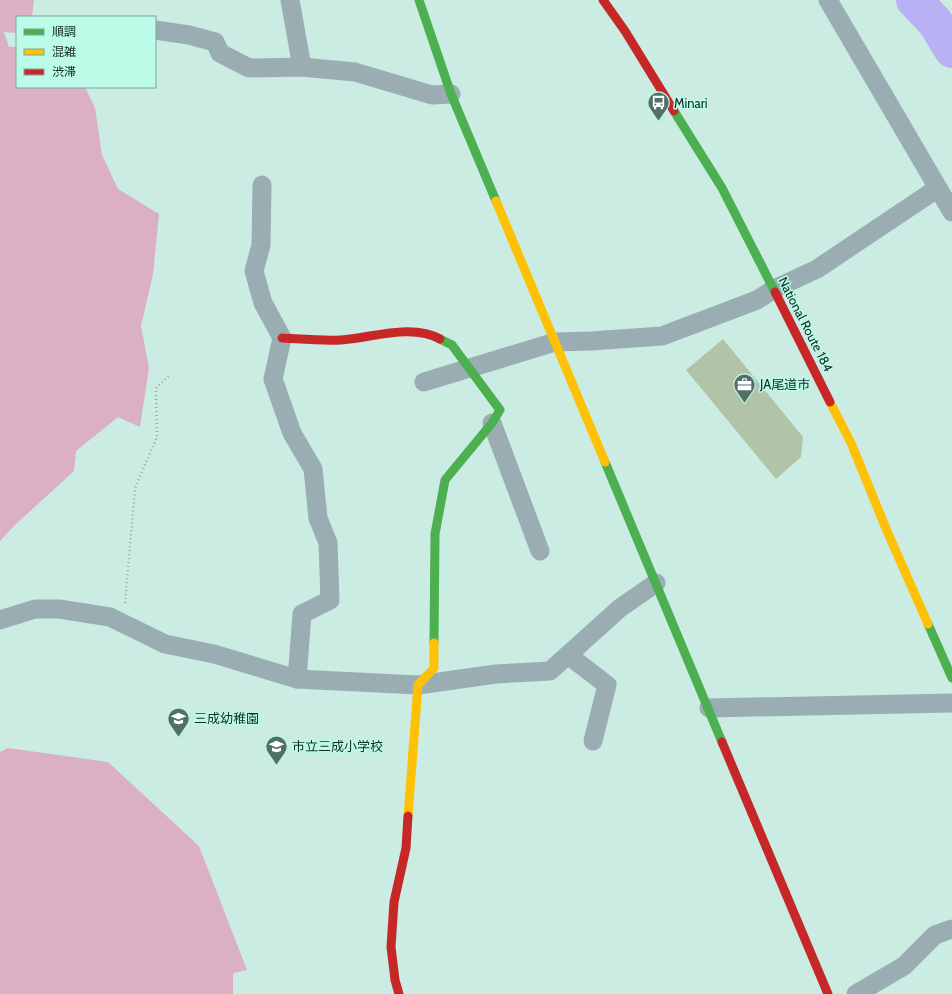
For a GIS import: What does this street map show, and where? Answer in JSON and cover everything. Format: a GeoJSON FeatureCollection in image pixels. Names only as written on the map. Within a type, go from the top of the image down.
{"type":"FeatureCollection","features":[{"type":"Feature","properties":{"kind":"main road"},"geometry":{"type":"LineString","coordinates":[[419,0],[451,94],[828,994]]}},
{"type":"Feature","properties":{"kind":"main road","name":"National Route 184"},"geometry":{"type":"LineString","coordinates":[[603,0],[625,32],[722,188],[774,289],[851,443],[887,531],[952,678]]}},
{"type":"Feature","properties":{"kind":"main road"},"geometry":{"type":"LineString","coordinates":[[282,338],[340,340],[414,331],[434,335],[452,345],[500,410],[492,423],[445,480],[435,534],[434,668],[418,685],[406,848],[394,902],[391,947],[395,980],[399,994]]}},
{"type":"Feature","properties":{"kind":"street"},"geometry":{"type":"LineString","coordinates":[[290,0],[302,67]]}},
{"type":"Feature","properties":{"kind":"street"},"geometry":{"type":"LineString","coordinates":[[828,0],[952,212]]}},
{"type":"Feature","properties":{"kind":"street"},"geometry":{"type":"LineString","coordinates":[[156,30],[189,35],[215,42],[220,53],[249,68],[302,67],[355,72],[432,95],[451,94]]}},
{"type":"Feature","properties":{"kind":"street"},"geometry":{"type":"LineString","coordinates":[[262,185],[261,245],[254,270],[263,303],[282,338],[273,379],[292,433],[313,468],[318,518],[328,543],[330,600],[302,614],[297,679]]}},
{"type":"Feature","properties":{"kind":"street"},"geometry":{"type":"LineString","coordinates":[[424,382],[555,342],[662,336],[757,300],[774,289],[817,269],[938,188]]}},
{"type":"Feature","properties":{"kind":"street"},"geometry":{"type":"LineString","coordinates":[[492,423],[540,551]]}},
{"type":"Feature","properties":{"kind":"street"},"geometry":{"type":"LineString","coordinates":[[0,620],[35,609],[59,609],[110,617],[165,644],[214,654],[297,679],[418,685],[496,674],[550,672],[620,608],[656,583]]}},
{"type":"Feature","properties":{"kind":"street"},"geometry":{"type":"LineString","coordinates":[[568,655],[607,685],[593,741]]}},
{"type":"Feature","properties":{"kind":"street"},"geometry":{"type":"LineString","coordinates":[[709,708],[952,703]]}},
{"type":"Feature","properties":{"kind":"street"},"geometry":{"type":"LineString","coordinates":[[856,994],[904,966],[935,935],[952,929]]}},
{"type":"Feature","properties":{"kind":"path"},"geometry":{"type":"LineString","coordinates":[[123,624],[135,488],[157,437],[156,388],[169,376]]}},
{"type":"Feature","properties":{"kind":"shaded area"},"geometry":{"type":"Polygon","coordinates":[[[0,0],[34,0],[32,16],[16,16],[16,33],[4,32],[9,47],[16,47],[16,88],[85,88],[95,108],[102,155],[118,189],[159,214],[153,274],[141,326],[149,368],[140,427],[118,417],[76,451],[74,471],[15,525],[0,541],[0,0]]]}},
{"type":"Feature","properties":{"kind":"shaded area"},"geometry":{"type":"Polygon","coordinates":[[[8,748],[108,762],[199,846],[247,970],[233,973],[233,994],[0,994],[0,752],[8,748]]]}},
{"type":"Feature","properties":{"kind":"building","name":"JA尾道市"},"geometry":{"type":"Polygon","coordinates":[[[723,339],[803,437],[801,457],[776,479],[686,370],[723,339]]]}},
{"type":"Feature","properties":{"kind":"waterway"},"geometry":{"type":"LineString","coordinates":[[914,0],[935,22],[952,50]]}},
{"type":"Feature","properties":{"kind":"traffic: fast"},"geometry":{"type":"LineString","coordinates":[[419,0],[451,94],[496,201]]}},
{"type":"Feature","properties":{"kind":"traffic: fast"},"geometry":{"type":"LineString","coordinates":[[674,111],[722,188],[775,292]]}},
{"type":"Feature","properties":{"kind":"traffic: fast"},"geometry":{"type":"LineString","coordinates":[[434,643],[435,534],[445,480],[492,423],[500,410],[452,345],[440,339]]}},
{"type":"Feature","properties":{"kind":"traffic: fast"},"geometry":{"type":"LineString","coordinates":[[605,462],[722,742]]}},
{"type":"Feature","properties":{"kind":"traffic: fast"},"geometry":{"type":"LineString","coordinates":[[928,624],[952,678]]}},
{"type":"Feature","properties":{"kind":"traffic: slow"},"geometry":{"type":"LineString","coordinates":[[496,201],[605,462]]}},
{"type":"Feature","properties":{"kind":"traffic: slow"},"geometry":{"type":"LineString","coordinates":[[830,402],[851,443],[887,531],[928,624]]}},
{"type":"Feature","properties":{"kind":"traffic: slow"},"geometry":{"type":"LineString","coordinates":[[408,816],[418,685],[434,668],[434,643]]}},
{"type":"Feature","properties":{"kind":"traffic: jam"},"geometry":{"type":"LineString","coordinates":[[603,0],[625,31],[674,111]]}},
{"type":"Feature","properties":{"kind":"traffic: jam"},"geometry":{"type":"LineString","coordinates":[[775,292],[830,402]]}},
{"type":"Feature","properties":{"kind":"traffic: jam"},"geometry":{"type":"LineString","coordinates":[[282,338],[341,340],[391,333],[417,332],[429,334],[440,339]]}},
{"type":"Feature","properties":{"kind":"traffic: jam"},"geometry":{"type":"LineString","coordinates":[[722,742],[828,994]]}},
{"type":"Feature","properties":{"kind":"traffic: jam"},"geometry":{"type":"LineString","coordinates":[[399,994],[395,980],[391,947],[394,902],[406,848],[408,816]]}},
{"type":"Feature","properties":{"kind":"place","name":"Minari"},"geometry":{"type":"Point","coordinates":[659,122]}},
{"type":"Feature","properties":{"kind":"place","name":"JA尾道市"},"geometry":{"type":"Point","coordinates":[745,404]}},
{"type":"Feature","properties":{"kind":"place","name":"三成幼稚園"},"geometry":{"type":"Point","coordinates":[178,738]}},
{"type":"Feature","properties":{"kind":"place","name":"市立三成小学校"},"geometry":{"type":"Point","coordinates":[277,766]}}]}
